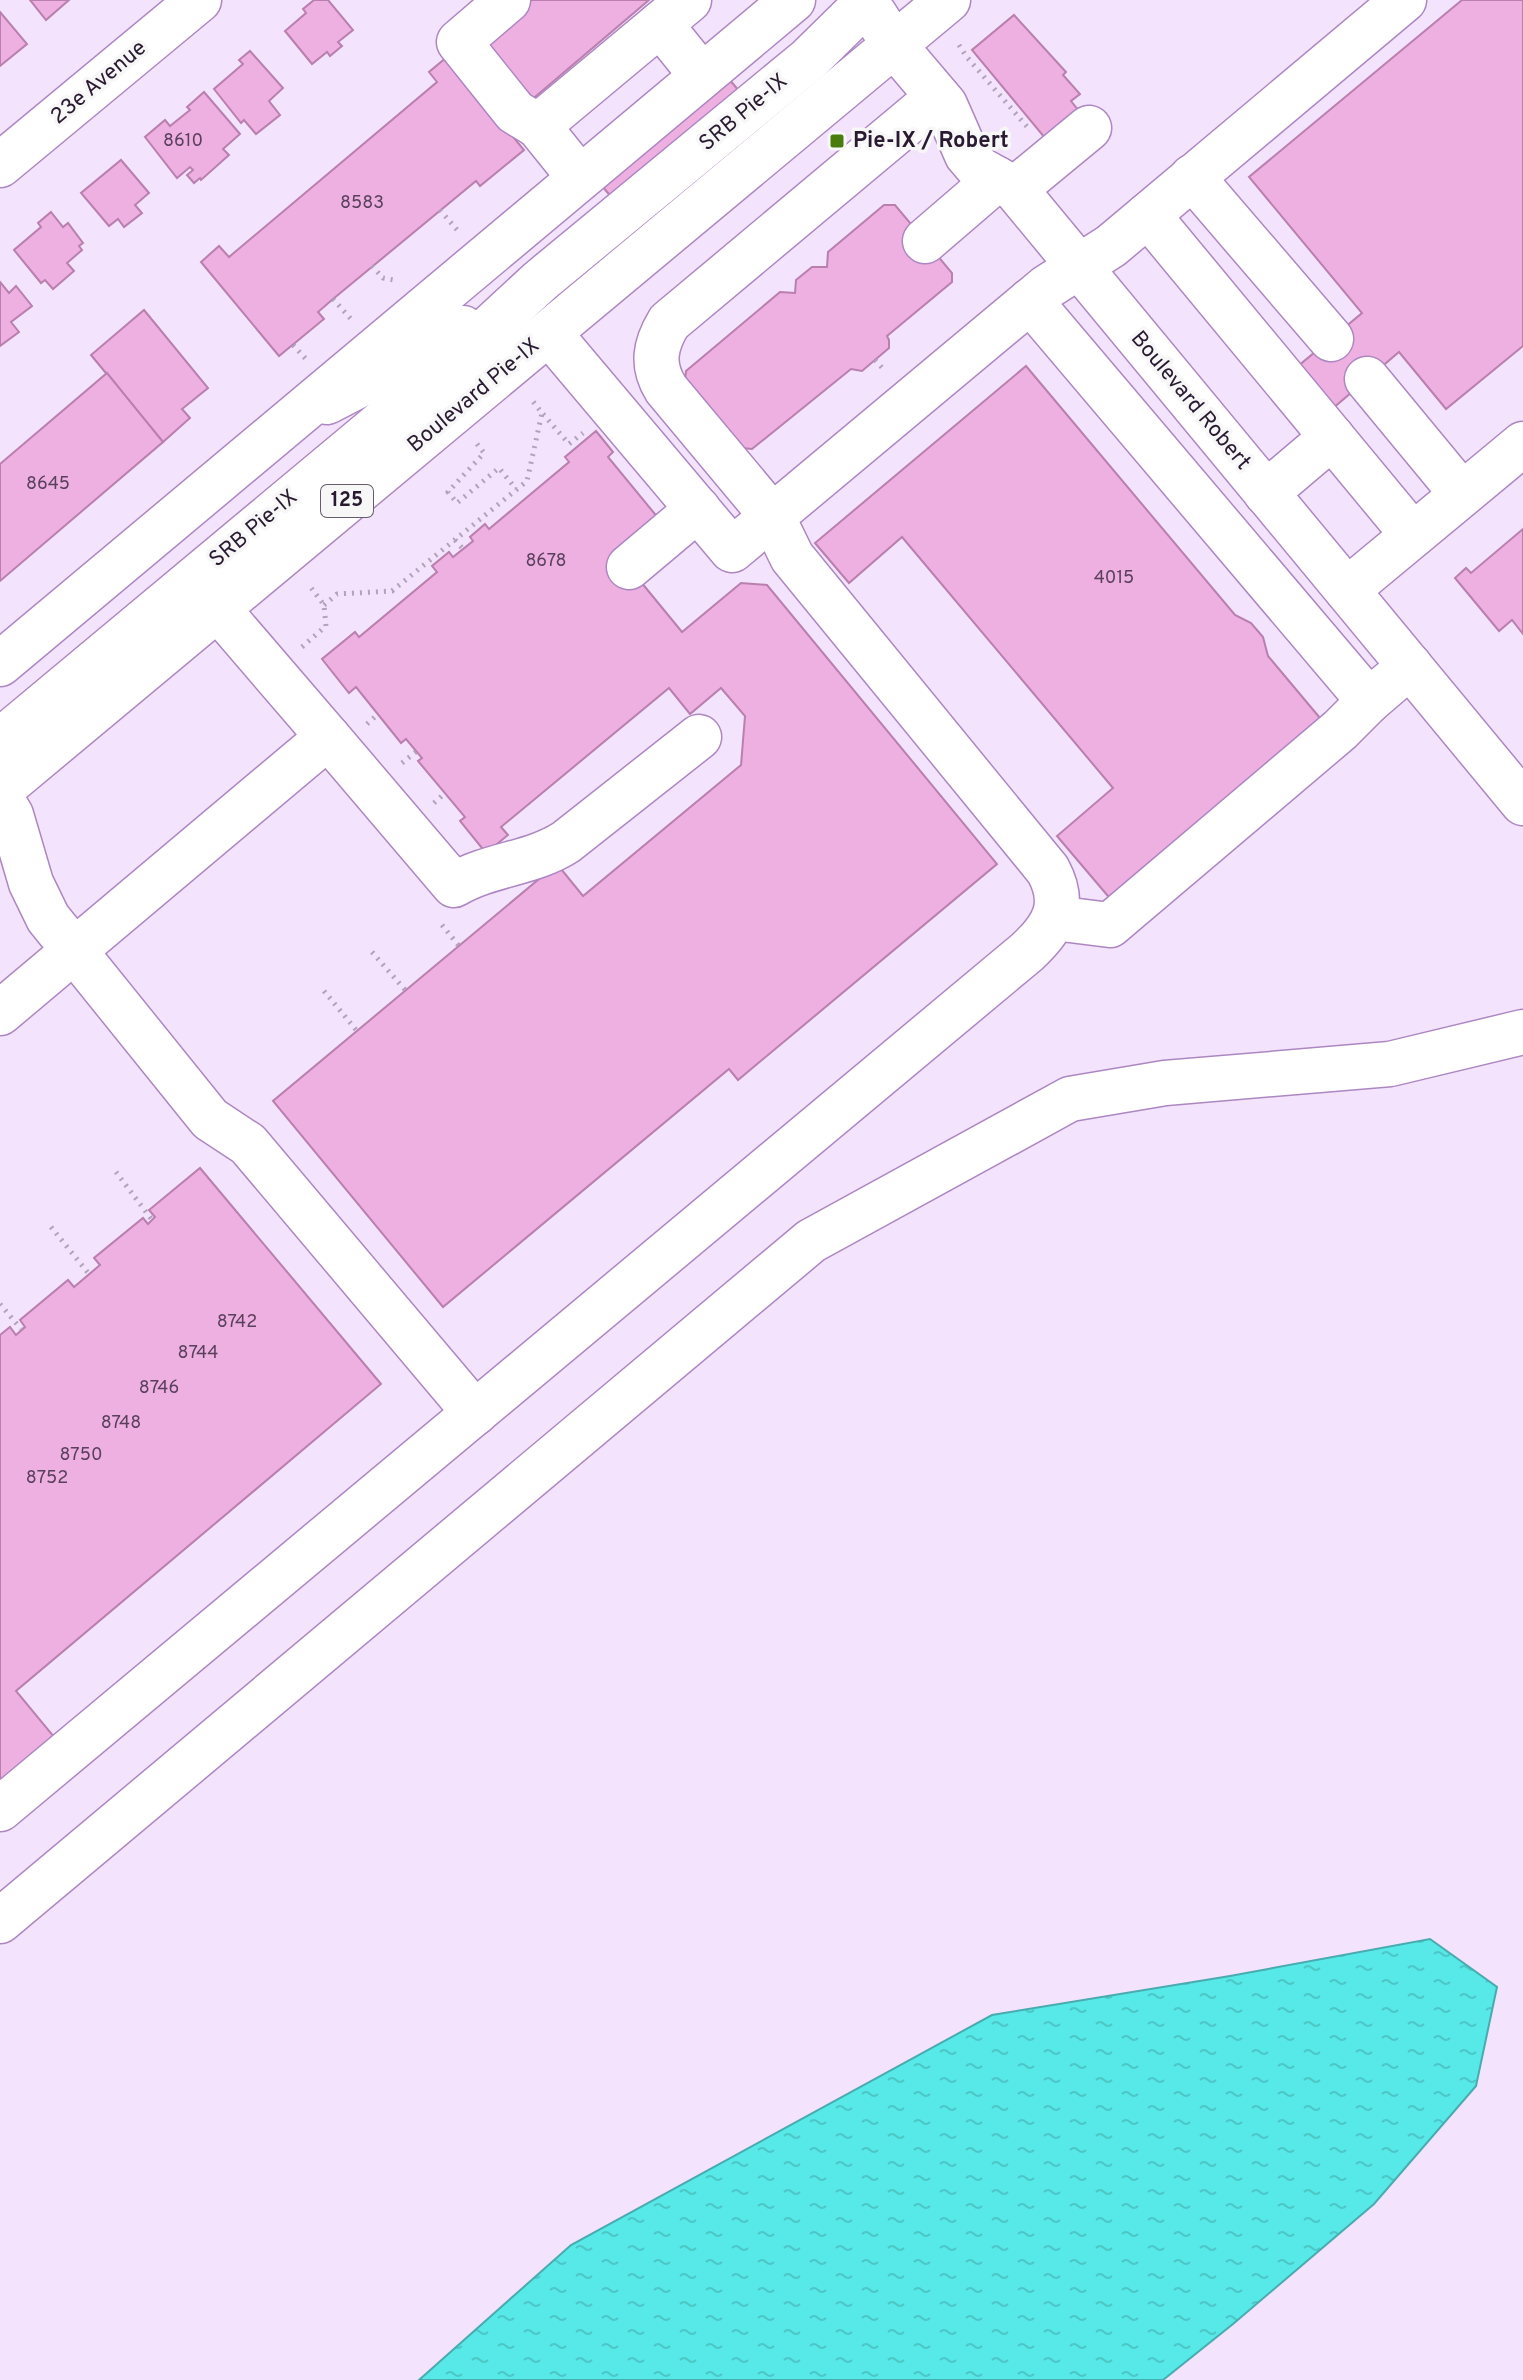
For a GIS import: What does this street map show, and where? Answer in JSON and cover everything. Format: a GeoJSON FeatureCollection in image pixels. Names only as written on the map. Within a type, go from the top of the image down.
{"type":"FeatureCollection","features":[{"type":"Feature","properties":{"kind":"main road","name":"23e Avenue"},"geometry":{"type":"LineString","coordinates":[[0,165],[199,0]]}},
{"type":"Feature","properties":{"kind":"main road"},"geometry":{"type":"LineString","coordinates":[[508,0],[459,42],[515,112],[538,126],[580,178]]}},
{"type":"Feature","properties":{"kind":"main road"},"geometry":{"type":"LineString","coordinates":[[0,664],[793,0]]}},
{"type":"Feature","properties":{"kind":"main road"},"geometry":{"type":"LineString","coordinates":[[549,333],[732,550],[1030,301],[1111,246],[1404,0]]}},
{"type":"Feature","properties":{"kind":"main road","name":"Boulevard Robert"},"geometry":{"type":"LineString","coordinates":[[867,1],[894,45],[945,105],[967,155],[979,169],[1006,184],[1078,266],[1523,803]]}},
{"type":"Feature","properties":{"kind":"main road","name":"SRB Pie-IX"},"geometry":{"type":"LineString","coordinates":[[0,741],[433,380],[540,281],[809,59],[867,1]]}},
{"type":"Feature","properties":{"kind":"main road"},"geometry":{"type":"LineString","coordinates":[[538,126],[674,12],[702,76]]}},
{"type":"Feature","properties":{"kind":"main road","name":"Boulevard Pie-IX"},"geometry":{"type":"LineString","coordinates":[[0,790],[894,45],[951,19]]}},
{"type":"Feature","properties":{"kind":"main road"},"geometry":{"type":"LineString","coordinates":[[0,1809],[1027,952],[1044,936],[1054,918],[1056,888],[1048,870],[792,557],[772,516],[666,389],[657,371],[658,341],[669,322],[938,97]]}},
{"type":"Feature","properties":{"kind":"main road"},"geometry":{"type":"LineString","coordinates":[[925,241],[1089,128]]}},
{"type":"Feature","properties":{"kind":"main road"},"geometry":{"type":"LineString","coordinates":[[1192,177],[1331,339]]}},
{"type":"Feature","properties":{"kind":"main road"},"geometry":{"type":"LineString","coordinates":[[1148,215],[1413,535]]}},
{"type":"Feature","properties":{"kind":"main road","name":"SRB Pie-IX"},"geometry":{"type":"LineString","coordinates":[[287,423],[431,348],[540,281]]}},
{"type":"Feature","properties":{"kind":"main road"},"geometry":{"type":"LineString","coordinates":[[1030,301],[1369,701]]}},
{"type":"Feature","properties":{"kind":"main road"},"geometry":{"type":"LineString","coordinates":[[1367,379],[1462,494]]}},
{"type":"Feature","properties":{"kind":"main road"},"geometry":{"type":"LineString","coordinates":[[1266,493],[1332,437]]}},
{"type":"Feature","properties":{"kind":"main road"},"geometry":{"type":"LineString","coordinates":[[1347,590],[1523,444]]}},
{"type":"Feature","properties":{"kind":"main road"},"geometry":{"type":"LineString","coordinates":[[629,567],[698,509]]}},
{"type":"Feature","properties":{"kind":"main road"},"geometry":{"type":"LineString","coordinates":[[218,609],[454,885],[475,873],[540,856],[559,847],[699,737]]}},
{"type":"Feature","properties":{"kind":"main road"},"geometry":{"type":"LineString","coordinates":[[1054,918],[1110,925],[1340,730],[1410,666]]}},
{"type":"Feature","properties":{"kind":"main road"},"geometry":{"type":"LineString","coordinates":[[0,1013],[328,737]]}},
{"type":"Feature","properties":{"kind":"main road"},"geometry":{"type":"LineString","coordinates":[[0,797],[11,815],[41,906],[75,951],[210,1119],[248,1144],[475,1413]]}},
{"type":"Feature","properties":{"kind":"main road"},"geometry":{"type":"LineString","coordinates":[[0,1921],[811,1241],[1070,1099],[1165,1083],[1390,1064],[1523,1032]]}},
{"type":"Feature","properties":{"kind":"path"},"geometry":{"type":"LineString","coordinates":[[951,19],[966,56],[1033,135]]}},
{"type":"Feature","properties":{"kind":"path"},"geometry":{"type":"LineString","coordinates":[[440,210],[466,241]]}},
{"type":"Feature","properties":{"kind":"path"},"geometry":{"type":"LineString","coordinates":[[372,266],[383,278],[404,282]]}},
{"type":"Feature","properties":{"kind":"path"},"geometry":{"type":"LineString","coordinates":[[333,299],[360,329]]}},
{"type":"Feature","properties":{"kind":"path"},"geometry":{"type":"LineString","coordinates":[[875,360],[887,374]]}},
{"type":"Feature","properties":{"kind":"path"},"geometry":{"type":"LineString","coordinates":[[531,399],[569,444],[586,430]]}},
{"type":"Feature","properties":{"kind":"path"},"geometry":{"type":"LineString","coordinates":[[324,605],[337,594],[392,591],[527,481],[542,413]]}},
{"type":"Feature","properties":{"kind":"path"},"geometry":{"type":"LineString","coordinates":[[477,444],[484,453],[448,492],[457,503],[499,468],[516,489]]}},
{"type":"Feature","properties":{"kind":"path"},"geometry":{"type":"LineString","coordinates":[[455,540],[463,549]]}},
{"type":"Feature","properties":{"kind":"path"},"geometry":{"type":"LineString","coordinates":[[309,584],[324,605],[326,626],[313,637]]}},
{"type":"Feature","properties":{"kind":"path"},"geometry":{"type":"LineString","coordinates":[[372,720],[378,714]]}},
{"type":"Feature","properties":{"kind":"path"},"geometry":{"type":"LineString","coordinates":[[407,759],[417,751]]}},
{"type":"Feature","properties":{"kind":"path"},"geometry":{"type":"LineString","coordinates":[[372,952],[406,991]]}},
{"type":"Feature","properties":{"kind":"path"},"geometry":{"type":"LineString","coordinates":[[324,991],[357,1031]]}},
{"type":"Feature","properties":{"kind":"path"},"geometry":{"type":"LineString","coordinates":[[116,1172],[152,1220]]}},
{"type":"Feature","properties":{"kind":"path"},"geometry":{"type":"LineString","coordinates":[[51,1227],[89,1274]]}},
{"type":"Feature","properties":{"kind":"path"},"geometry":{"type":"LineString","coordinates":[[0,1304],[21,1329]]}},
{"type":"Feature","properties":{"kind":"water"},"geometry":{"type":"Polygon","coordinates":[[[1430,1939],[1497,1987],[1476,2086],[1374,2204],[1163,2380],[419,2380],[571,2245],[992,2015],[1430,1939]]]}},
{"type":"Feature","properties":{"kind":"building"},"geometry":{"type":"Polygon","coordinates":[[[30,0],[69,0],[46,20],[30,0]]]}},
{"type":"Feature","properties":{"kind":"building"},"geometry":{"type":"Polygon","coordinates":[[[314,0],[328,0],[353,30],[338,42],[342,46],[330,56],[327,52],[312,64],[285,31],[306,13],[303,9],[314,0]]]}},
{"type":"Feature","properties":{"kind":"building"},"geometry":{"type":"Polygon","coordinates":[[[524,0],[649,0],[522,108],[489,68],[491,29],[524,0]]]}},
{"type":"Feature","properties":{"kind":"building"},"geometry":{"type":"Polygon","coordinates":[[[1462,0],[1523,0],[1523,346],[1446,409],[1399,352],[1332,409],[1297,367],[1362,313],[1249,177],[1462,0]]]}},
{"type":"Feature","properties":{"kind":"building"},"geometry":{"type":"Polygon","coordinates":[[[0,12],[27,44],[0,66],[0,12]]]}},
{"type":"Feature","properties":{"kind":"building"},"geometry":{"type":"Polygon","coordinates":[[[1014,15],[1066,72],[1063,75],[1080,94],[1071,101],[1083,116],[1050,144],[972,50],[1014,15]]]}},
{"type":"Feature","properties":{"kind":"building"},"geometry":{"type":"Polygon","coordinates":[[[250,51],[283,88],[269,101],[280,115],[256,134],[244,120],[241,123],[214,89],[243,64],[239,60],[250,51]]]}},
{"type":"Feature","properties":{"kind":"building"},"geometry":{"type":"Polygon","coordinates":[[[447,57],[524,150],[480,186],[476,181],[333,299],[318,312],[324,319],[279,356],[201,262],[219,246],[229,257],[437,82],[429,72],[447,57]]]}},
{"type":"Feature","properties":{"kind":"building"},"geometry":{"type":"Polygon","coordinates":[[[729,79],[739,91],[613,199],[602,186],[729,79]]]}},
{"type":"Feature","properties":{"kind":"building"},"geometry":{"type":"Polygon","coordinates":[[[204,92],[240,134],[223,149],[229,155],[194,183],[187,175],[193,170],[190,167],[177,178],[145,137],[165,120],[170,126],[190,110],[187,107],[204,92]]]}},
{"type":"Feature","properties":{"kind":"building"},"geometry":{"type":"Polygon","coordinates":[[[121,160],[149,193],[135,205],[142,213],[124,227],[118,219],[109,226],[81,193],[121,160]]]}},
{"type":"Feature","properties":{"kind":"building"},"geometry":{"type":"Polygon","coordinates":[[[884,205],[895,205],[952,273],[952,282],[887,336],[889,348],[862,371],[851,369],[752,449],[742,448],[685,380],[686,371],[780,292],[795,293],[796,280],[812,267],[827,267],[828,252],[884,205]]]}},
{"type":"Feature","properties":{"kind":"building"},"geometry":{"type":"Polygon","coordinates":[[[51,212],[63,227],[68,223],[83,243],[79,246],[82,250],[67,263],[74,271],[53,289],[45,280],[41,283],[14,250],[41,227],[38,223],[51,212]]]}},
{"type":"Feature","properties":{"kind":"building"},"geometry":{"type":"Polygon","coordinates":[[[0,282],[9,293],[16,286],[32,306],[11,322],[19,332],[0,346],[0,282]]]}},
{"type":"Feature","properties":{"kind":"building"},"geometry":{"type":"Polygon","coordinates":[[[144,310],[208,388],[182,409],[190,418],[163,442],[91,355],[144,310]]]}},
{"type":"Feature","properties":{"kind":"building"},"geometry":{"type":"Polygon","coordinates":[[[1026,366],[1235,615],[1251,623],[1263,637],[1268,656],[1325,724],[1113,902],[1057,836],[1113,788],[902,537],[849,583],[815,543],[1026,366]]]}},
{"type":"Feature","properties":{"kind":"building"},"geometry":{"type":"Polygon","coordinates":[[[107,373],[163,442],[0,581],[0,464],[107,373]]]}},
{"type":"Feature","properties":{"kind":"building"},"geometry":{"type":"Polygon","coordinates":[[[596,431],[613,452],[608,457],[659,519],[618,554],[682,632],[741,583],[767,585],[997,864],[738,1080],[729,1069],[443,1307],[273,1101],[557,864],[583,896],[741,765],[745,716],[721,688],[690,714],[669,688],[501,827],[508,835],[486,853],[460,821],[465,817],[418,761],[422,758],[406,739],[401,743],[356,687],[349,693],[322,659],[355,632],[359,637],[437,572],[432,566],[449,552],[453,557],[473,541],[470,537],[485,524],[489,529],[569,462],[565,457],[596,431]]]}},
{"type":"Feature","properties":{"kind":"building"},"geometry":{"type":"Polygon","coordinates":[[[1523,529],[1523,634],[1512,620],[1499,631],[1455,578],[1466,568],[1471,573],[1523,529]]]}},
{"type":"Feature","properties":{"kind":"building"},"geometry":{"type":"Polygon","coordinates":[[[200,1168],[381,1384],[16,1691],[55,1738],[0,1784],[0,1335],[10,1327],[16,1335],[25,1327],[20,1320],[68,1280],[74,1287],[100,1265],[94,1258],[143,1218],[148,1224],[155,1217],[149,1210],[200,1168]]]}},
{"type":"Feature","properties":{"kind":"place","name":"Pie-IX / Robert"},"geometry":{"type":"Point","coordinates":[837,141]}}]}
